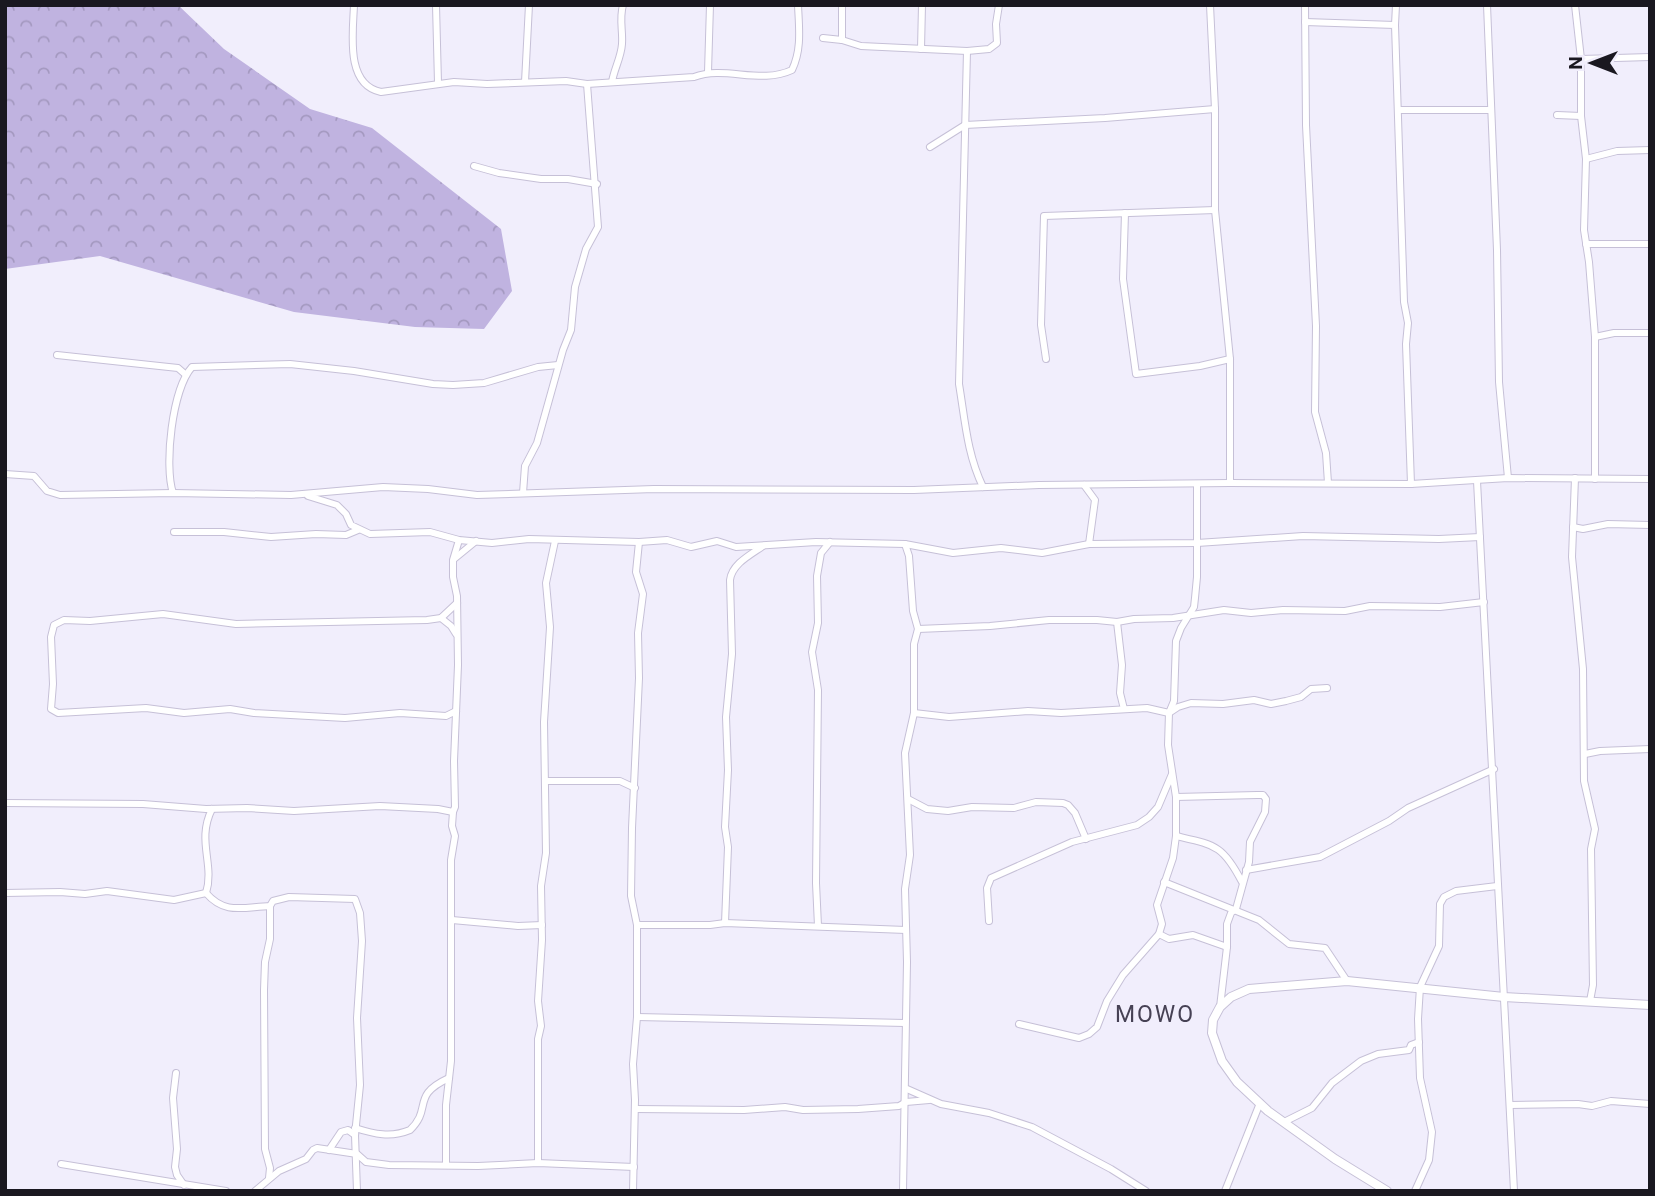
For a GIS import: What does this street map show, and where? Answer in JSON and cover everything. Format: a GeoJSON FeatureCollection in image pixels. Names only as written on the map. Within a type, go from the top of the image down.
{"type":"FeatureCollection","features":[{"type":"Feature","properties":{"kind":"street"},"geometry":{"type":"LineString","coordinates":[[354,5],[354,55],[365,85],[371,90],[381,92],[438,83],[566,81],[587,84],[694,77],[708,72],[744,77],[781,75],[792,70],[797,57],[800,39],[798,5]]}},
{"type":"Feature","properties":{"kind":"street"},"geometry":{"type":"LineString","coordinates":[[436,5],[438,83]]}},
{"type":"Feature","properties":{"kind":"street"},"geometry":{"type":"LineString","coordinates":[[525,82],[530,5]]}},
{"type":"Feature","properties":{"kind":"street"},"geometry":{"type":"LineString","coordinates":[[612,82],[618,67],[622,42],[620,24],[623,5]]}},
{"type":"Feature","properties":{"kind":"street"},"geometry":{"type":"LineString","coordinates":[[708,72],[709,5]]}},
{"type":"Feature","properties":{"kind":"street"},"geometry":{"type":"LineString","coordinates":[[842,5],[842,40]]}},
{"type":"Feature","properties":{"kind":"street"},"geometry":{"type":"LineString","coordinates":[[922,5],[922,49]]}},
{"type":"Feature","properties":{"kind":"street"},"geometry":{"type":"LineString","coordinates":[[823,38],[861,46],[967,51],[989,49],[997,43],[999,5]]}},
{"type":"Feature","properties":{"kind":"street"},"geometry":{"type":"LineString","coordinates":[[1210,5],[1215,109],[1214,209],[1230,359],[1230,483]]}},
{"type":"Feature","properties":{"kind":"street"},"geometry":{"type":"LineString","coordinates":[[1304,5],[1306,125],[1316,326],[1315,412],[1326,453],[1328,483]]}},
{"type":"Feature","properties":{"kind":"street"},"geometry":{"type":"LineString","coordinates":[[1396,5],[1411,484]]}},
{"type":"Feature","properties":{"kind":"street"},"geometry":{"type":"LineString","coordinates":[[1487,5],[1499,382],[1508,478]]}},
{"type":"Feature","properties":{"kind":"street"},"geometry":{"type":"LineString","coordinates":[[1575,5],[1581,59],[1581,116],[1586,159],[1586,244],[1595,337],[1595,479]]}},
{"type":"Feature","properties":{"kind":"street"},"geometry":{"type":"LineString","coordinates":[[1305,22],[1395,24]]}},
{"type":"Feature","properties":{"kind":"street"},"geometry":{"type":"LineString","coordinates":[[967,51],[960,384],[972,464],[982,487]]}},
{"type":"Feature","properties":{"kind":"street"},"geometry":{"type":"LineString","coordinates":[[1581,59],[1650,57]]}},
{"type":"Feature","properties":{"kind":"street"},"geometry":{"type":"LineString","coordinates":[[523,493],[525,466],[537,443],[558,365],[573,326],[575,287],[586,249],[598,227],[597,184],[587,84]]}},
{"type":"Feature","properties":{"kind":"street"},"geometry":{"type":"LineString","coordinates":[[930,147],[965,125],[1215,109]]}},
{"type":"Feature","properties":{"kind":"street"},"geometry":{"type":"LineString","coordinates":[[1399,110],[1492,110]]}},
{"type":"Feature","properties":{"kind":"street"},"geometry":{"type":"LineString","coordinates":[[1557,115],[1581,116]]}},
{"type":"Feature","properties":{"kind":"street"},"geometry":{"type":"LineString","coordinates":[[1586,159],[1616,151],[1650,150]]}},
{"type":"Feature","properties":{"kind":"street"},"geometry":{"type":"LineString","coordinates":[[474,166],[499,173],[597,184]]}},
{"type":"Feature","properties":{"kind":"street"},"geometry":{"type":"LineString","coordinates":[[1046,359],[1041,325],[1044,216],[1214,209]]}},
{"type":"Feature","properties":{"kind":"street"},"geometry":{"type":"LineString","coordinates":[[1125,213],[1122,279],[1136,374],[1200,366],[1230,359]]}},
{"type":"Feature","properties":{"kind":"street"},"geometry":{"type":"LineString","coordinates":[[1586,244],[1650,244]]}},
{"type":"Feature","properties":{"kind":"street"},"geometry":{"type":"LineString","coordinates":[[1595,337],[1614,333],[1650,333]]}},
{"type":"Feature","properties":{"kind":"street"},"geometry":{"type":"LineString","coordinates":[[57,355],[178,368],[187,375]]}},
{"type":"Feature","properties":{"kind":"street"},"geometry":{"type":"LineString","coordinates":[[173,493],[169,476],[169,453],[177,404],[192,367],[290,364],[453,385],[484,383],[538,367],[558,365]]}},
{"type":"Feature","properties":{"kind":"street"},"geometry":{"type":"LineString","coordinates":[[5,474],[34,476],[47,491],[60,495],[306,495],[383,487],[477,495],[668,489],[914,490],[1230,483],[1411,484],[1508,478],[1650,479]]}},
{"type":"Feature","properties":{"kind":"street"},"geometry":{"type":"LineString","coordinates":[[1575,478],[1572,557],[1583,668],[1584,781],[1595,829],[1591,849],[1593,985],[1590,1001]]}},
{"type":"Feature","properties":{"kind":"street"},"geometry":{"type":"LineString","coordinates":[[1476,481],[1494,769],[1497,886],[1514,1191]]}},
{"type":"Feature","properties":{"kind":"street"},"geometry":{"type":"LineString","coordinates":[[1018,1024],[1079,1038],[1089,1034],[1097,1027],[1107,1001],[1123,975],[1159,934],[1162,924],[1157,905],[1173,858],[1177,836],[1176,797],[1168,745],[1169,713],[1174,701],[1176,641],[1194,607],[1197,484]]}},
{"type":"Feature","properties":{"kind":"street"},"geometry":{"type":"LineString","coordinates":[[1084,485],[1095,500],[1089,544]]}},
{"type":"Feature","properties":{"kind":"street"},"geometry":{"type":"LineString","coordinates":[[323,501],[327,492]]}},
{"type":"Feature","properties":{"kind":"street"},"geometry":{"type":"LineString","coordinates":[[306,495],[337,505],[346,514],[351,525],[370,534],[386,536],[430,532],[459,540],[492,543],[584,539],[639,542],[667,540],[691,547],[716,541],[736,547],[830,542],[905,544],[953,553],[1009,548],[1042,554],[1089,544],[1197,543],[1303,536],[1439,539],[1480,537]]}},
{"type":"Feature","properties":{"kind":"street"},"geometry":{"type":"LineString","coordinates":[[1573,527],[1583,529],[1608,524],[1650,525]]}},
{"type":"Feature","properties":{"kind":"street"},"geometry":{"type":"LineString","coordinates":[[174,532],[224,531],[271,537],[346,535],[358,530]]}},
{"type":"Feature","properties":{"kind":"street"},"geometry":{"type":"LineString","coordinates":[[446,1164],[451,860],[455,836],[453,812],[458,664],[453,560],[459,540]]}},
{"type":"Feature","properties":{"kind":"street"},"geometry":{"type":"LineString","coordinates":[[453,560],[477,541]]}},
{"type":"Feature","properties":{"kind":"street"},"geometry":{"type":"LineString","coordinates":[[538,1163],[538,1039],[541,1020],[538,1001],[541,886],[546,853],[544,722],[550,627],[546,583],[555,541]]}},
{"type":"Feature","properties":{"kind":"street"},"geometry":{"type":"LineString","coordinates":[[633,1191],[637,925],[631,896],[638,633],[643,594],[636,572],[639,542]]}},
{"type":"Feature","properties":{"kind":"street"},"geometry":{"type":"LineString","coordinates":[[816,542],[821,553]]}},
{"type":"Feature","properties":{"kind":"street"},"geometry":{"type":"LineString","coordinates":[[818,926],[818,690],[812,652],[818,623],[817,576],[821,553],[830,542]]}},
{"type":"Feature","properties":{"kind":"street"},"geometry":{"type":"LineString","coordinates":[[903,1191],[906,1102],[905,889],[910,855],[905,753],[914,713],[914,644],[918,629],[912,601],[909,556],[905,544]]}},
{"type":"Feature","properties":{"kind":"street"},"geometry":{"type":"LineString","coordinates":[[725,923],[728,847],[725,827],[728,770],[726,717],[732,654],[730,580],[736,566],[764,545]]}},
{"type":"Feature","properties":{"kind":"street"},"geometry":{"type":"LineString","coordinates":[[909,556],[916,545]]}},
{"type":"Feature","properties":{"kind":"street"},"geometry":{"type":"LineString","coordinates":[[918,629],[1049,620],[1117,622],[1224,610],[1251,613],[1345,611],[1370,606],[1440,607],[1484,602]]}},
{"type":"Feature","properties":{"kind":"street"},"geometry":{"type":"LineString","coordinates":[[456,711],[446,716],[400,713],[345,718],[254,713],[230,709],[184,713],[146,708],[58,713],[51,709],[52,630],[54,625],[64,620],[90,621],[170,614],[236,624],[317,624],[354,620],[441,618],[457,603]]}},
{"type":"Feature","properties":{"kind":"street"},"geometry":{"type":"LineString","coordinates":[[441,618],[457,635]]}},
{"type":"Feature","properties":{"kind":"street"},"geometry":{"type":"LineString","coordinates":[[1117,622],[1122,664],[1120,693],[1124,709]]}},
{"type":"Feature","properties":{"kind":"street"},"geometry":{"type":"LineString","coordinates":[[914,713],[949,717],[1028,711],[1062,713],[1147,708],[1169,713],[1191,703],[1223,704],[1254,700],[1271,704],[1295,699],[1311,689],[1327,688]]}},
{"type":"Feature","properties":{"kind":"street"},"geometry":{"type":"LineString","coordinates":[[446,716],[455,724]]}},
{"type":"Feature","properties":{"kind":"street"},"geometry":{"type":"LineString","coordinates":[[1585,754],[1650,749]]}},
{"type":"Feature","properties":{"kind":"street"},"geometry":{"type":"LineString","coordinates":[[1247,870],[1320,857],[1408,808],[1494,769]]}},
{"type":"Feature","properties":{"kind":"street"},"geometry":{"type":"LineString","coordinates":[[989,920],[987,888],[991,878],[1072,842],[1125,829],[1149,817],[1158,807],[1172,774]]}},
{"type":"Feature","properties":{"kind":"street"},"geometry":{"type":"LineString","coordinates":[[546,781],[620,781],[635,788]]}},
{"type":"Feature","properties":{"kind":"street"},"geometry":{"type":"LineString","coordinates":[[1176,797],[1263,795],[1266,799],[1266,807],[1251,842],[1247,870],[1236,909],[1231,913],[1227,924],[1220,1007]]}},
{"type":"Feature","properties":{"kind":"street"},"geometry":{"type":"LineString","coordinates":[[908,799],[920,806],[948,811],[972,807],[1014,808],[1036,802],[1063,803],[1075,813],[1086,839]]}},
{"type":"Feature","properties":{"kind":"street"},"geometry":{"type":"LineString","coordinates":[[5,803],[143,803],[212,809],[294,811],[380,806],[453,812]]}},
{"type":"Feature","properties":{"kind":"street"},"geometry":{"type":"LineString","coordinates":[[907,814],[920,806]]}},
{"type":"Feature","properties":{"kind":"street"},"geometry":{"type":"LineString","coordinates":[[212,809],[204,830],[207,858],[206,894],[219,906],[270,906]]}},
{"type":"Feature","properties":{"kind":"street"},"geometry":{"type":"LineString","coordinates":[[1177,836],[1205,843],[1223,852],[1230,859],[1242,882]]}},
{"type":"Feature","properties":{"kind":"street"},"geometry":{"type":"LineString","coordinates":[[1164,882],[1259,920],[1289,944],[1325,948],[1347,981]]}},
{"type":"Feature","properties":{"kind":"street"},"geometry":{"type":"LineString","coordinates":[[1415,1191],[1429,1160],[1432,1132],[1421,1088],[1420,987],[1438,946],[1441,901],[1450,893],[1462,889],[1497,886]]}},
{"type":"Feature","properties":{"kind":"street"},"geometry":{"type":"LineString","coordinates":[[5,893],[85,894],[107,891],[174,900],[206,894]]}},
{"type":"Feature","properties":{"kind":"street"},"geometry":{"type":"LineString","coordinates":[[269,1178],[270,1168],[265,1149],[264,1017],[270,906],[273,901],[289,897],[350,898],[355,899],[358,905],[362,941],[357,1017],[360,1078],[355,1132],[357,1191]]}},
{"type":"Feature","properties":{"kind":"street"},"geometry":{"type":"LineString","coordinates":[[452,920],[518,926],[542,925]]}},
{"type":"Feature","properties":{"kind":"street"},"geometry":{"type":"LineString","coordinates":[[637,925],[725,923],[906,930]]}},
{"type":"Feature","properties":{"kind":"street"},"geometry":{"type":"LineString","coordinates":[[1159,934],[1169,939],[1193,935],[1227,947]]}},
{"type":"Feature","properties":{"kind":"street"},"geometry":{"type":"LineString","coordinates":[[1387,1191],[1335,1159],[1284,1122],[1237,1082],[1216,1048],[1212,1033],[1213,1020],[1220,1007],[1231,997],[1249,989],[1347,981],[1504,997],[1650,1005]]}},
{"type":"Feature","properties":{"kind":"street"},"geometry":{"type":"LineString","coordinates":[[637,1017],[785,1018],[905,1023]]}},
{"type":"Feature","properties":{"kind":"street"},"geometry":{"type":"LineString","coordinates":[[1284,1122],[1312,1108],[1332,1083],[1361,1061],[1378,1054],[1409,1050],[1411,1045],[1419,1042]]}},
{"type":"Feature","properties":{"kind":"street"},"geometry":{"type":"LineString","coordinates":[[176,1073],[173,1098],[177,1149],[175,1167],[184,1185]]}},
{"type":"Feature","properties":{"kind":"street"},"geometry":{"type":"LineString","coordinates":[[329,1150],[345,1130],[388,1135],[410,1130],[420,1116],[427,1091],[449,1078]]}},
{"type":"Feature","properties":{"kind":"street"},"geometry":{"type":"LineString","coordinates":[[906,1089],[929,1100],[989,1113],[1032,1127],[1146,1191]]}},
{"type":"Feature","properties":{"kind":"street"},"geometry":{"type":"LineString","coordinates":[[635,1109],[726,1110],[785,1107],[858,1110],[929,1100]]}},
{"type":"Feature","properties":{"kind":"street"},"geometry":{"type":"LineString","coordinates":[[1510,1105],[1592,1105],[1606,1101],[1650,1104]]}},
{"type":"Feature","properties":{"kind":"street"},"geometry":{"type":"LineString","coordinates":[[1225,1191],[1260,1103]]}},
{"type":"Feature","properties":{"kind":"street"},"geometry":{"type":"LineString","coordinates":[[255,1191],[279,1171],[306,1159],[313,1150],[357,1154],[366,1162],[388,1165],[478,1166],[538,1163],[634,1167]]}},
{"type":"Feature","properties":{"kind":"street"},"geometry":{"type":"LineString","coordinates":[[61,1164],[226,1191]]}},
{"type":"Feature","properties":{"kind":"street"},"geometry":{"type":"LineString","coordinates":[[270,1168],[279,1171]]}},
{"type":"Feature","properties":{"kind":"green space"},"geometry":{"type":"Polygon","coordinates":[[[5,5],[178,5],[224,49],[310,109],[372,128],[501,229],[512,291],[484,329],[415,327],[294,312],[100,256],[5,269],[5,5]]]}},
{"type":"Feature","properties":{"kind":"district","name":"MOWO"},"geometry":{"type":"Point","coordinates":[1155,1014]}}]}
